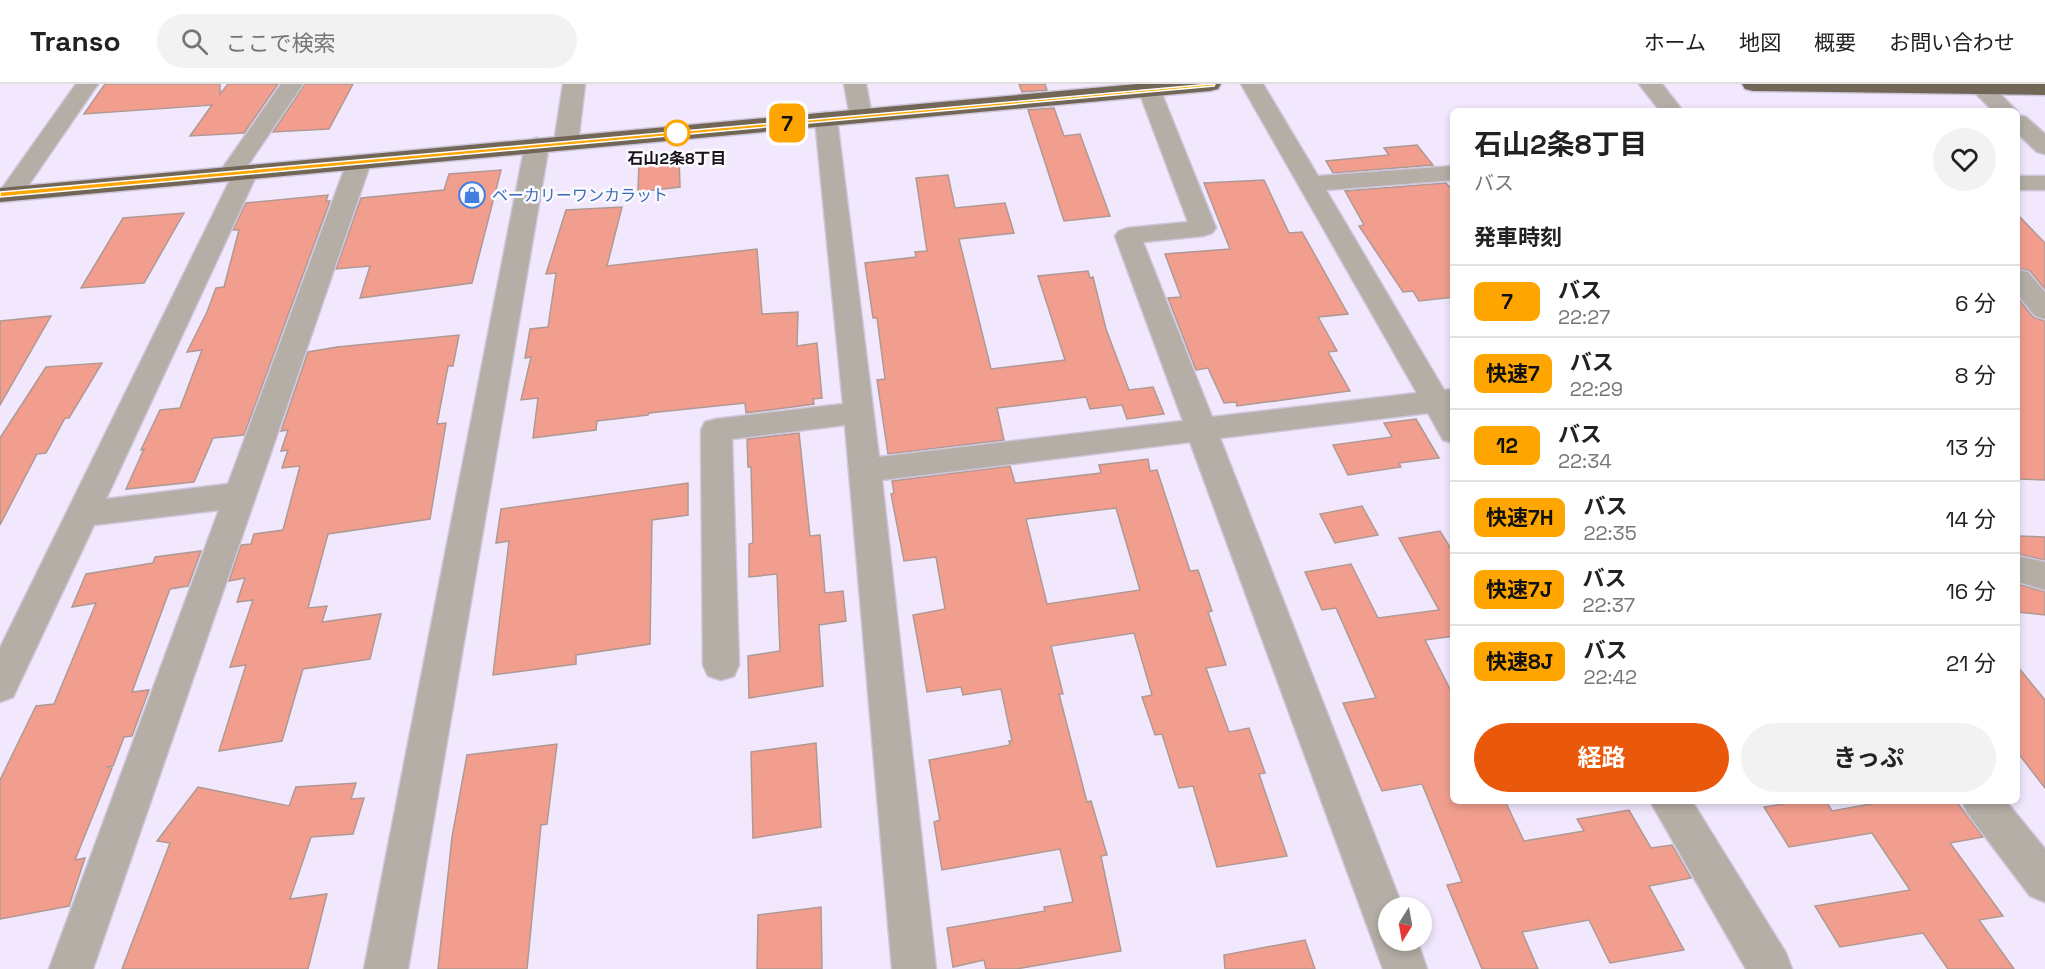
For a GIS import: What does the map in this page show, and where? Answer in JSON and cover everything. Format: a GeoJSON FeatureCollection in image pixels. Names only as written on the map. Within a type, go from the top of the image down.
{"type":"FeatureCollection","features":[{"type":"Feature","properties":{"kind":"highway"},"geometry":{"type":"LineString","coordinates":[[5,194],[1210,84]]}},
{"type":"Feature","properties":{"kind":"highway"},"geometry":{"type":"LineString","coordinates":[[1753,84],[2045,88]]}},
{"type":"Feature","properties":{"kind":"street"},"geometry":{"type":"LineString","coordinates":[[5,194],[87,84]]}},
{"type":"Feature","properties":{"kind":"street"},"geometry":{"type":"LineString","coordinates":[[0,686],[82,514],[239,172],[292,84]]}},
{"type":"Feature","properties":{"kind":"street"},"geometry":{"type":"LineString","coordinates":[[386,969],[551,144],[574,84]]}},
{"type":"Feature","properties":{"kind":"street"},"geometry":{"type":"LineString","coordinates":[[855,84],[861,116]]}},
{"type":"Feature","properties":{"kind":"street"},"geometry":{"type":"LineString","coordinates":[[1251,84],[1444,400],[1450,419]]}},
{"type":"Feature","properties":{"kind":"street"},"geometry":{"type":"LineString","coordinates":[[1650,84],[1670,108]]}},
{"type":"Feature","properties":{"kind":"street"},"geometry":{"type":"LineString","coordinates":[[1965,86],[2001,108]]}},
{"type":"Feature","properties":{"kind":"street"},"geometry":{"type":"LineString","coordinates":[[1159,87],[1203,228],[1128,236],[1378,897]]}},
{"type":"Feature","properties":{"kind":"street"},"geometry":{"type":"LineString","coordinates":[[826,119],[865,470],[914,969]]}},
{"type":"Feature","properties":{"kind":"street"},"geometry":{"type":"LineString","coordinates":[[2020,124],[2045,147]]}},
{"type":"Feature","properties":{"kind":"street"},"geometry":{"type":"LineString","coordinates":[[71,969],[359,162]]}},
{"type":"Feature","properties":{"kind":"street"},"geometry":{"type":"LineString","coordinates":[[1310,184],[1450,173]]}},
{"type":"Feature","properties":{"kind":"street"},"geometry":{"type":"LineString","coordinates":[[2020,183],[2045,183]]}},
{"type":"Feature","properties":{"kind":"street"},"geometry":{"type":"LineString","coordinates":[[2020,280],[2045,310]]}},
{"type":"Feature","properties":{"kind":"street"},"geometry":{"type":"LineString","coordinates":[[865,470],[1444,400]]}},
{"type":"Feature","properties":{"kind":"street"},"geometry":{"type":"LineString","coordinates":[[721,665],[716,430],[859,413]]}},
{"type":"Feature","properties":{"kind":"street"},"geometry":{"type":"LineString","coordinates":[[82,514],[240,495]]}},
{"type":"Feature","properties":{"kind":"street"},"geometry":{"type":"LineString","coordinates":[[2020,570],[2045,576]]}},
{"type":"Feature","properties":{"kind":"street"},"geometry":{"type":"LineString","coordinates":[[1672,804],[1770,969]]}},
{"type":"Feature","properties":{"kind":"street"},"geometry":{"type":"LineString","coordinates":[[1984,804],[2045,882]]}},
{"type":"Feature","properties":{"kind":"street"},"geometry":{"type":"LineString","coordinates":[[1399,951],[1405,969]]}},
{"type":"Feature","properties":{"kind":"building"},"geometry":{"type":"Polygon","coordinates":[[[105,84],[220,84],[220,94],[228,84],[278,84],[244,133],[190,136],[212,105],[84,114],[105,84]]]}},
{"type":"Feature","properties":{"kind":"building"},"geometry":{"type":"Polygon","coordinates":[[[305,84],[353,84],[329,129],[273,132],[305,84]]]}},
{"type":"Feature","properties":{"kind":"building"},"geometry":{"type":"Polygon","coordinates":[[[1019,84],[1045,84],[1047,90],[1022,92],[1019,84]]]}},
{"type":"Feature","properties":{"kind":"building"},"geometry":{"type":"Polygon","coordinates":[[[1054,108],[1064,136],[1080,134],[1110,216],[1064,221],[1028,110],[1054,108]]]}},
{"type":"Feature","properties":{"kind":"building"},"geometry":{"type":"Polygon","coordinates":[[[1417,145],[1433,165],[1333,173],[1326,161],[1389,155],[1384,148],[1417,145]]]}},
{"type":"Feature","properties":{"kind":"building"},"geometry":{"type":"Polygon","coordinates":[[[679,156],[680,187],[638,192],[639,160],[679,156]]]}},
{"type":"Feature","properties":{"kind":"building"},"geometry":{"type":"Polygon","coordinates":[[[501,170],[472,283],[360,298],[370,266],[336,269],[361,198],[444,190],[449,174],[501,170]]]}},
{"type":"Feature","properties":{"kind":"building"},"geometry":{"type":"Polygon","coordinates":[[[948,175],[955,208],[1005,203],[1014,233],[959,239],[991,369],[1065,360],[1038,276],[1088,271],[1090,278],[1093,277],[1106,329],[1129,390],[1153,387],[1164,414],[1127,419],[1122,405],[1090,409],[1086,397],[997,408],[1004,440],[888,454],[877,380],[885,379],[877,318],[873,318],[865,263],[916,257],[915,252],[927,251],[916,178],[948,175]]]}},
{"type":"Feature","properties":{"kind":"building"},"geometry":{"type":"Polygon","coordinates":[[[1264,180],[1289,233],[1302,232],[1348,314],[1318,317],[1337,351],[1328,352],[1350,391],[1237,406],[1236,402],[1224,403],[1208,368],[1196,370],[1168,298],[1181,297],[1165,254],[1230,249],[1204,183],[1264,180]]]}},
{"type":"Feature","properties":{"kind":"building"},"geometry":{"type":"Polygon","coordinates":[[[1446,183],[1450,188],[1450,297],[1419,301],[1413,291],[1403,292],[1359,226],[1364,225],[1345,191],[1446,183]]]}},
{"type":"Feature","properties":{"kind":"building"},"geometry":{"type":"Polygon","coordinates":[[[328,195],[326,201],[330,201],[244,435],[213,438],[194,482],[126,489],[160,410],[180,408],[202,350],[187,352],[216,288],[224,287],[239,230],[233,230],[246,203],[328,195]]]}},
{"type":"Feature","properties":{"kind":"building"},"geometry":{"type":"Polygon","coordinates":[[[622,207],[607,266],[757,249],[762,314],[798,312],[797,346],[817,343],[822,398],[813,399],[814,404],[746,413],[745,403],[649,413],[648,415],[597,421],[596,430],[533,438],[538,398],[521,400],[531,357],[525,358],[530,329],[548,327],[556,273],[546,274],[566,210],[622,207]]]}},
{"type":"Feature","properties":{"kind":"building"},"geometry":{"type":"Polygon","coordinates":[[[184,213],[144,283],[81,288],[123,218],[184,213]]]}},
{"type":"Feature","properties":{"kind":"building"},"geometry":{"type":"Polygon","coordinates":[[[2020,217],[2045,243],[2045,289],[2030,271],[2020,268],[2020,217]]]}},
{"type":"Feature","properties":{"kind":"building"},"geometry":{"type":"Polygon","coordinates":[[[2020,301],[2033,317],[2045,321],[2045,480],[2020,479],[2020,301]]]}},
{"type":"Feature","properties":{"kind":"building"},"geometry":{"type":"Polygon","coordinates":[[[51,316],[0,405],[0,321],[51,316]]]}},
{"type":"Feature","properties":{"kind":"building"},"geometry":{"type":"Polygon","coordinates":[[[459,335],[453,366],[448,366],[437,424],[446,423],[430,519],[328,534],[308,608],[327,606],[322,622],[381,614],[370,659],[303,669],[282,741],[219,751],[246,665],[230,667],[253,600],[237,602],[245,578],[229,581],[241,545],[251,544],[254,534],[283,530],[300,466],[282,468],[288,450],[281,451],[288,430],[281,431],[308,352],[459,335]]]}},
{"type":"Feature","properties":{"kind":"building"},"geometry":{"type":"Polygon","coordinates":[[[102,363],[69,418],[65,418],[46,453],[37,454],[0,525],[0,438],[46,367],[102,363]]]}},
{"type":"Feature","properties":{"kind":"building"},"geometry":{"type":"Polygon","coordinates":[[[1416,419],[1439,458],[1399,463],[1401,467],[1348,475],[1333,445],[1392,437],[1384,423],[1416,419]]]}},
{"type":"Feature","properties":{"kind":"building"},"geometry":{"type":"Polygon","coordinates":[[[799,433],[810,536],[820,535],[825,593],[843,591],[846,621],[819,625],[823,686],[749,698],[748,656],[780,651],[777,574],[749,577],[749,544],[753,543],[751,467],[748,467],[747,439],[799,433]]]}},
{"type":"Feature","properties":{"kind":"building"},"geometry":{"type":"Polygon","coordinates":[[[1148,459],[1150,471],[1157,470],[1190,571],[1198,570],[1212,611],[1208,612],[1226,665],[1206,668],[1229,732],[1249,728],[1265,773],[1259,774],[1287,856],[1217,867],[1193,786],[1179,788],[1162,734],[1155,735],[1142,697],[1152,695],[1134,633],[1051,646],[1063,694],[1059,694],[1087,802],[1091,801],[1107,855],[1101,856],[1121,951],[1016,969],[986,969],[984,960],[953,967],[947,928],[1045,911],[1044,907],[1073,902],[1060,849],[942,870],[934,822],[940,820],[929,760],[1010,745],[1009,741],[1012,741],[1001,689],[963,695],[961,687],[927,692],[913,615],[945,609],[936,557],[904,561],[891,494],[894,493],[892,481],[1010,466],[1015,483],[1101,473],[1099,465],[1148,459]],[[1116,508],[1026,519],[1047,604],[1140,590],[1116,508]]]}},
{"type":"Feature","properties":{"kind":"building"},"geometry":{"type":"Polygon","coordinates":[[[688,483],[688,515],[652,520],[650,644],[576,655],[576,664],[493,675],[509,541],[496,543],[501,509],[688,483]]]}},
{"type":"Feature","properties":{"kind":"building"},"geometry":{"type":"Polygon","coordinates":[[[1362,506],[1378,535],[1335,543],[1320,514],[1362,506]]]}},
{"type":"Feature","properties":{"kind":"building"},"geometry":{"type":"Polygon","coordinates":[[[1440,531],[1450,547],[1450,637],[1425,640],[1450,689],[1450,804],[1506,804],[1524,841],[1584,831],[1577,819],[1629,810],[1651,848],[1672,845],[1691,878],[1649,886],[1684,950],[1610,963],[1589,920],[1522,932],[1538,969],[1482,969],[1447,885],[1462,882],[1422,784],[1382,791],[1343,703],[1376,698],[1336,608],[1322,610],[1305,572],[1351,564],[1378,618],[1439,610],[1399,538],[1440,531]]]}},
{"type":"Feature","properties":{"kind":"building"},"geometry":{"type":"Polygon","coordinates":[[[2020,536],[2045,537],[2045,560],[2020,554],[2020,536]]]}},
{"type":"Feature","properties":{"kind":"building"},"geometry":{"type":"Polygon","coordinates":[[[201,551],[188,586],[170,589],[132,692],[149,690],[132,736],[124,737],[113,766],[107,767],[112,768],[75,860],[85,858],[69,906],[0,919],[0,780],[36,706],[54,704],[96,603],[72,607],[86,574],[153,563],[155,557],[201,551]]]}},
{"type":"Feature","properties":{"kind":"building"},"geometry":{"type":"Polygon","coordinates":[[[2020,585],[2045,592],[2045,615],[2020,612],[2020,585]]]}},
{"type":"Feature","properties":{"kind":"building"},"geometry":{"type":"Polygon","coordinates":[[[2020,669],[2045,700],[2045,788],[2020,756],[2020,669]]]}},
{"type":"Feature","properties":{"kind":"building"},"geometry":{"type":"Polygon","coordinates":[[[816,743],[821,827],[753,838],[751,752],[816,743]]]}},
{"type":"Feature","properties":{"kind":"building"},"geometry":{"type":"Polygon","coordinates":[[[557,744],[547,824],[541,825],[527,969],[438,969],[452,837],[467,755],[557,744]]]}},
{"type":"Feature","properties":{"kind":"building"},"geometry":{"type":"Polygon","coordinates":[[[356,783],[351,799],[364,798],[353,834],[311,837],[290,899],[327,894],[308,969],[122,969],[170,843],[157,841],[198,787],[289,806],[296,787],[356,783]]]}},
{"type":"Feature","properties":{"kind":"building"},"geometry":{"type":"Polygon","coordinates":[[[1782,804],[1828,804],[1832,811],[1870,804],[1958,804],[1983,837],[1950,843],[2003,916],[1979,920],[2014,969],[1948,969],[1923,933],[1840,947],[1815,906],[1910,890],[1872,833],[1789,847],[1764,807],[1782,804]]]}},
{"type":"Feature","properties":{"kind":"building"},"geometry":{"type":"Polygon","coordinates":[[[821,907],[822,969],[757,969],[758,915],[821,907]]]}},
{"type":"Feature","properties":{"kind":"building"},"geometry":{"type":"Polygon","coordinates":[[[1305,940],[1315,969],[1225,969],[1224,955],[1305,940]]]}},
{"type":"Feature","properties":{"kind":"bus line","name":"7"},"geometry":{"type":"LineString","coordinates":[[0,195],[1211,84]]}},
{"type":"Feature","properties":{"kind":"place","name":"石山2条8丁目"},"geometry":{"type":"Point","coordinates":[677,133]}},
{"type":"Feature","properties":{"kind":"place","name":"ベーカリーワンカラット"},"geometry":{"type":"Point","coordinates":[472,195]}}]}
